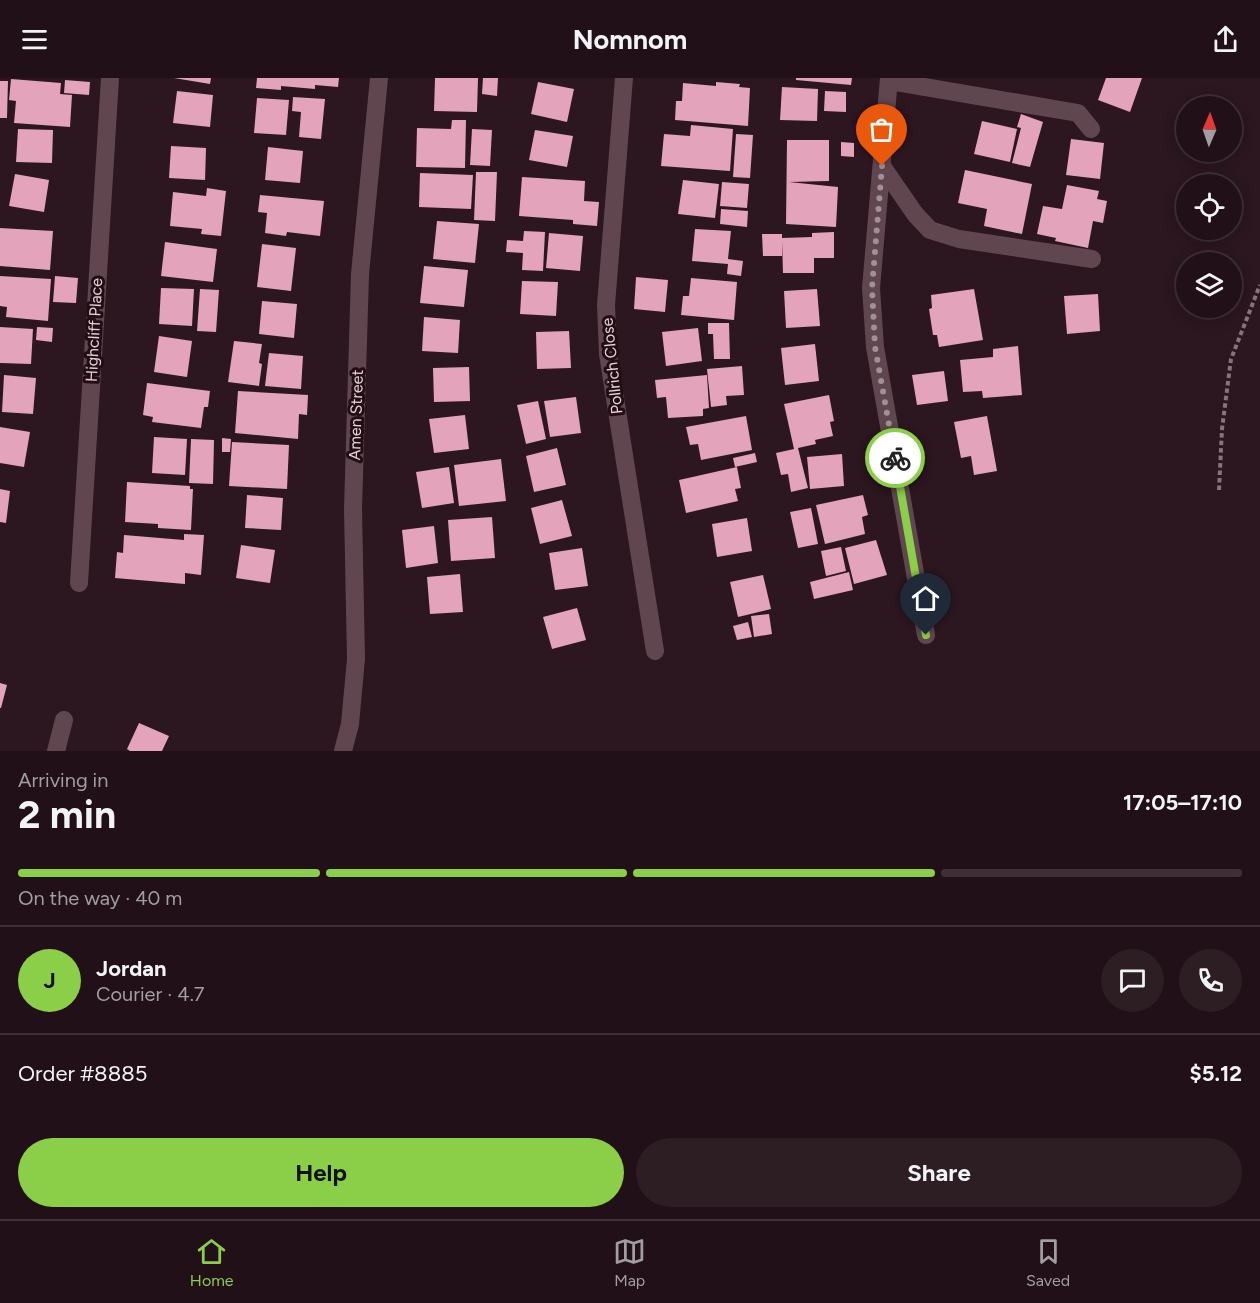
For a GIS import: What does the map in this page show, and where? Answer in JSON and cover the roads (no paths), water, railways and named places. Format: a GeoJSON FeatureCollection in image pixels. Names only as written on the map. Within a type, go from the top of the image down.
{"type":"FeatureCollection","features":[{"type":"Feature","properties":{"kind":"street","name":"Highcliff Place"},"geometry":{"type":"LineString","coordinates":[[79,583],[110,78]]}},
{"type":"Feature","properties":{"kind":"street","name":"Amen Street"},"geometry":{"type":"LineString","coordinates":[[343,751],[350,724],[356,658],[353,509],[360,274],[379,78]]}},
{"type":"Feature","properties":{"kind":"street","name":"Pollrich Close"},"geometry":{"type":"LineString","coordinates":[[624,78],[606,305],[608,354],[655,651]]}},
{"type":"Feature","properties":{"kind":"street"},"geometry":{"type":"LineString","coordinates":[[926,635],[875,347],[872,288],[889,79],[1078,113],[1091,129]]}},
{"type":"Feature","properties":{"kind":"street"},"geometry":{"type":"LineString","coordinates":[[882,166],[915,214],[930,230],[959,239],[1092,260]]}},
{"type":"Feature","properties":{"kind":"street"},"geometry":{"type":"LineString","coordinates":[[56,751],[64,720]]}}]}
